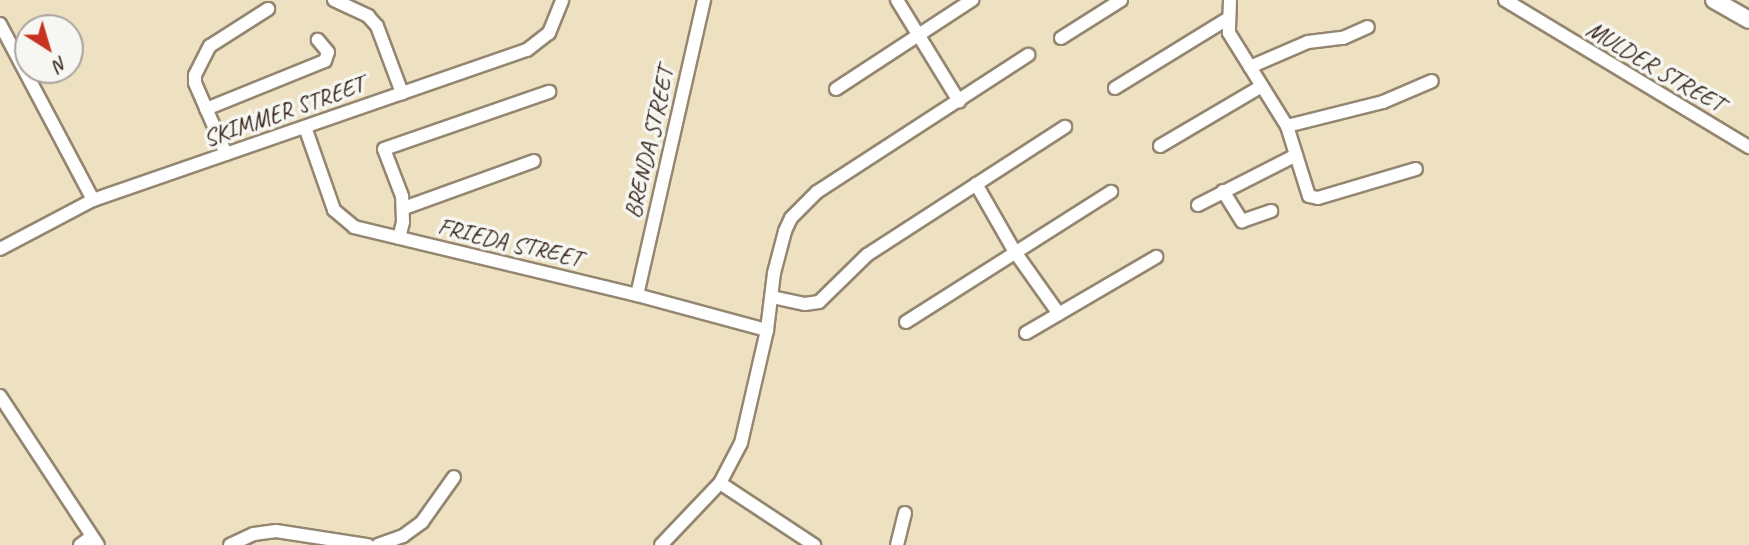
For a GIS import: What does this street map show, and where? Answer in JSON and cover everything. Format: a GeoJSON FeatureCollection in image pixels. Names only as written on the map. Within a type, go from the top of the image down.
{"type":"FeatureCollection","features":[{"type":"Feature","properties":{"kind":"main road"},"geometry":{"type":"LineString","coordinates":[[1714,0],[1749,20]]}},
{"type":"Feature","properties":{"kind":"street"},"geometry":{"type":"LineString","coordinates":[[334,0],[368,16],[377,26],[402,93]]}},
{"type":"Feature","properties":{"kind":"street","name":"SKIMMER STREET"},"geometry":{"type":"LineString","coordinates":[[0,249],[93,200],[513,56],[537,44],[553,27],[562,0]]}},
{"type":"Feature","properties":{"kind":"street","name":"BRENDA STREET"},"geometry":{"type":"LineString","coordinates":[[637,295],[704,0]]}},
{"type":"Feature","properties":{"kind":"street"},"geometry":{"type":"LineString","coordinates":[[897,0],[959,101]]}},
{"type":"Feature","properties":{"kind":"street"},"geometry":{"type":"LineString","coordinates":[[836,89],[972,0]]}},
{"type":"Feature","properties":{"kind":"street"},"geometry":{"type":"LineString","coordinates":[[1061,38],[1122,0]]}},
{"type":"Feature","properties":{"kind":"street"},"geometry":{"type":"LineString","coordinates":[[1230,0],[1227,19],[1229,33],[1287,126],[1307,193],[1313,198],[1416,169]]}},
{"type":"Feature","properties":{"kind":"street","name":"MULDER STREET"},"geometry":{"type":"LineString","coordinates":[[1505,0],[1749,147]]}},
{"type":"Feature","properties":{"kind":"street"},"geometry":{"type":"LineString","coordinates":[[226,154],[195,83],[203,56],[210,46],[268,9]]}},
{"type":"Feature","properties":{"kind":"street"},"geometry":{"type":"LineString","coordinates":[[1115,88],[1227,19]]}},
{"type":"Feature","properties":{"kind":"street"},"geometry":{"type":"LineString","coordinates":[[0,24],[93,200]]}},
{"type":"Feature","properties":{"kind":"street"},"geometry":{"type":"LineString","coordinates":[[1250,67],[1308,42],[1343,38],[1368,27]]}},
{"type":"Feature","properties":{"kind":"street"},"geometry":{"type":"LineString","coordinates":[[206,109],[325,61],[328,52],[318,40]]}},
{"type":"Feature","properties":{"kind":"street"},"geometry":{"type":"LineString","coordinates":[[660,545],[720,483],[741,443],[767,330],[785,231],[799,209],[817,192],[1028,55]]}},
{"type":"Feature","properties":{"kind":"street"},"geometry":{"type":"LineString","coordinates":[[1287,126],[1383,102],[1433,81]]}},
{"type":"Feature","properties":{"kind":"street"},"geometry":{"type":"LineString","coordinates":[[1160,146],[1262,86]]}},
{"type":"Feature","properties":{"kind":"street"},"geometry":{"type":"LineString","coordinates":[[398,238],[404,208],[384,149],[549,92]]}},
{"type":"Feature","properties":{"kind":"street","name":"FRIEDA STREET"},"geometry":{"type":"LineString","coordinates":[[304,127],[334,210],[354,227],[637,295],[767,330]]}},
{"type":"Feature","properties":{"kind":"street"},"geometry":{"type":"LineString","coordinates":[[772,298],[805,304],[820,302],[867,255],[1065,127]]}},
{"type":"Feature","properties":{"kind":"street"},"geometry":{"type":"LineString","coordinates":[[1198,205],[1296,155]]}},
{"type":"Feature","properties":{"kind":"street"},"geometry":{"type":"LineString","coordinates":[[404,208],[534,161]]}},
{"type":"Feature","properties":{"kind":"street"},"geometry":{"type":"LineString","coordinates":[[976,184],[1016,252],[1059,314]]}},
{"type":"Feature","properties":{"kind":"street"},"geometry":{"type":"LineString","coordinates":[[1223,191],[1241,221],[1272,211]]}},
{"type":"Feature","properties":{"kind":"street"},"geometry":{"type":"LineString","coordinates":[[906,322],[1111,192]]}},
{"type":"Feature","properties":{"kind":"street"},"geometry":{"type":"LineString","coordinates":[[1026,332],[1156,257]]}},
{"type":"Feature","properties":{"kind":"street"},"geometry":{"type":"LineString","coordinates":[[0,396],[95,541],[80,545]]}},
{"type":"Feature","properties":{"kind":"street"},"geometry":{"type":"LineString","coordinates":[[378,545],[403,536],[422,522],[454,477]]}},
{"type":"Feature","properties":{"kind":"street"},"geometry":{"type":"LineString","coordinates":[[720,483],[814,545]]}},
{"type":"Feature","properties":{"kind":"street"},"geometry":{"type":"LineString","coordinates":[[897,545],[905,513]]}},
{"type":"Feature","properties":{"kind":"street"},"geometry":{"type":"LineString","coordinates":[[230,545],[254,534],[276,531],[339,543],[368,545]]}}]}
